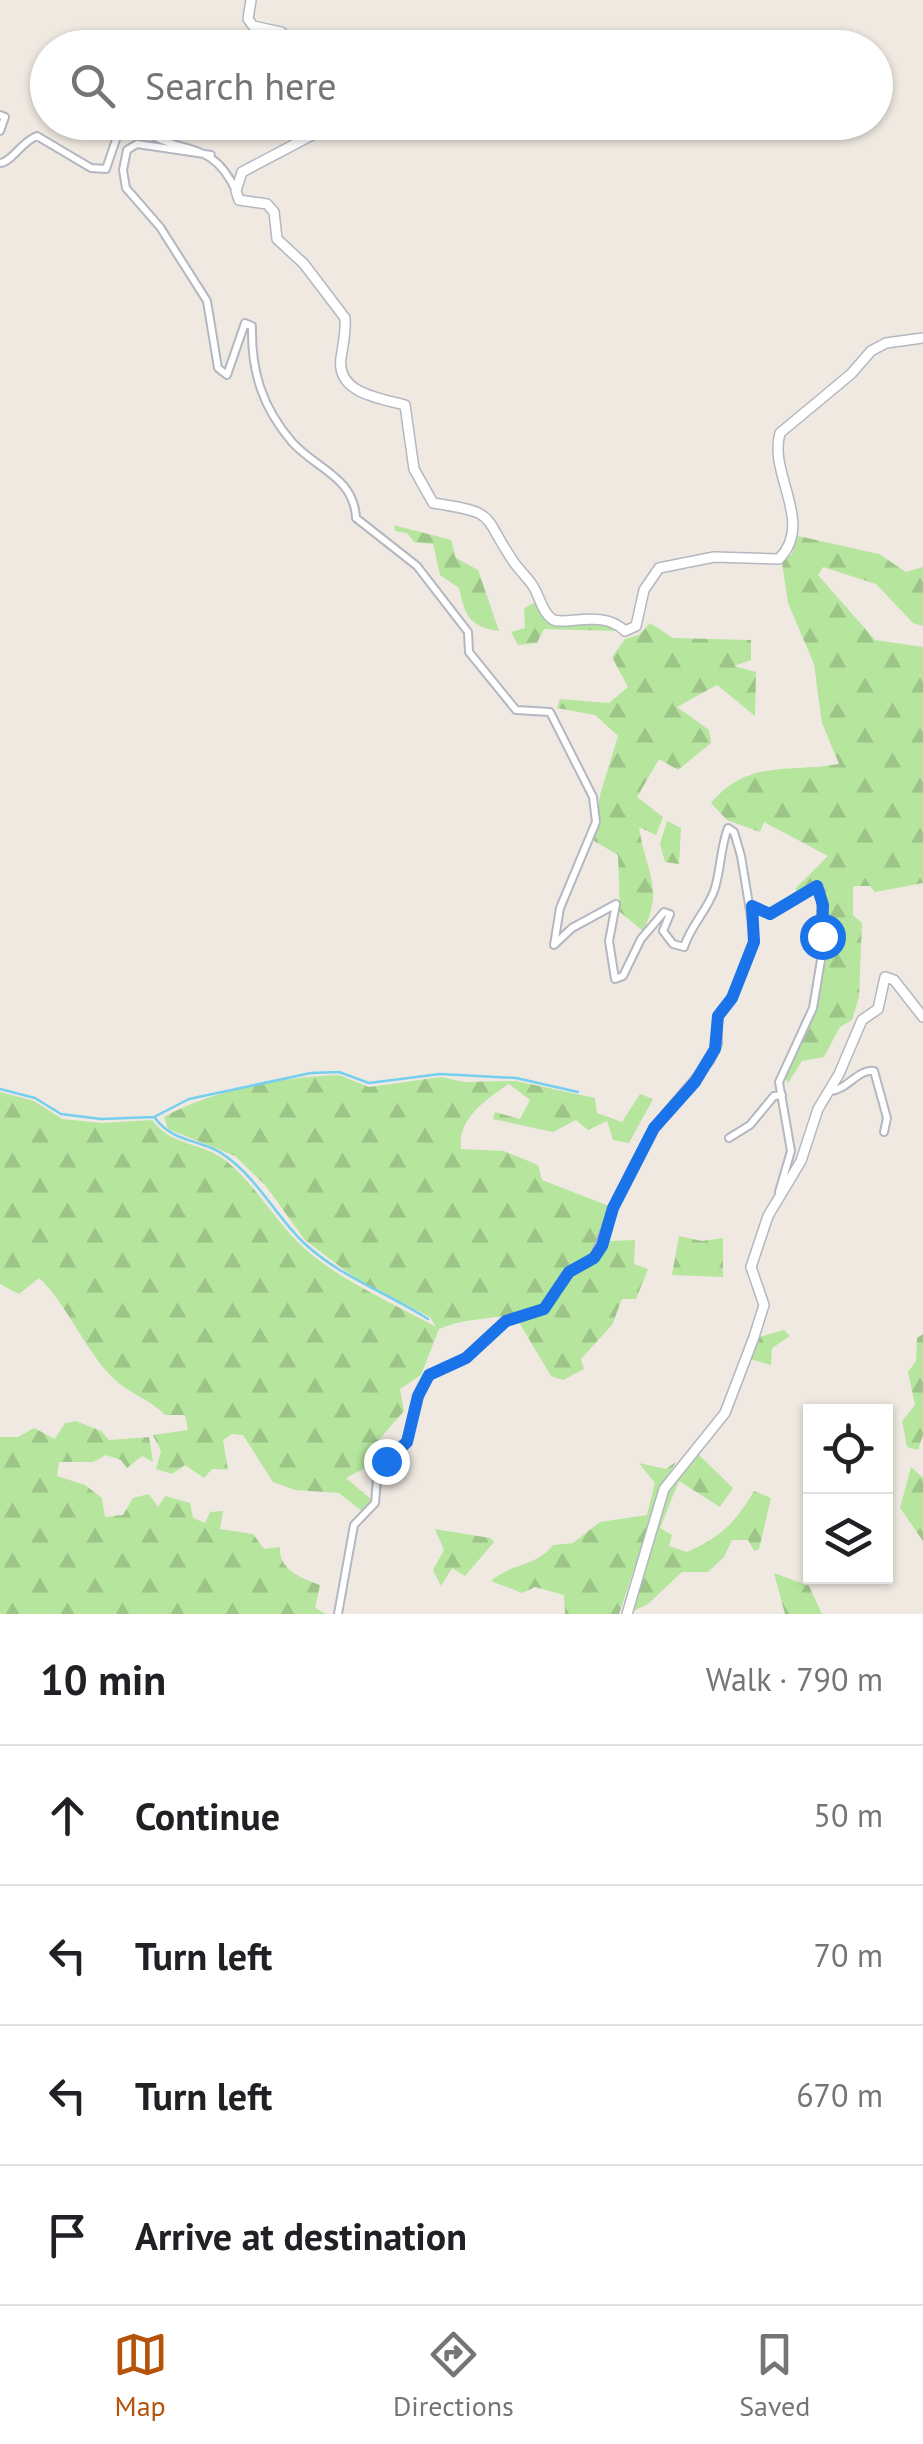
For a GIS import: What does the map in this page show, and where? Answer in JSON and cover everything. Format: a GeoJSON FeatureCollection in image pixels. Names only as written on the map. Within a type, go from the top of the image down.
{"type":"FeatureCollection","features":[{"type":"Feature","properties":{"kind":"street"},"geometry":{"type":"LineString","coordinates":[[251,0],[248,19],[253,26],[272,30]]}},
{"type":"Feature","properties":{"kind":"street"},"geometry":{"type":"LineString","coordinates":[[0,115],[5,117],[0,131]]}},
{"type":"Feature","properties":{"kind":"street"},"geometry":{"type":"LineString","coordinates":[[0,163],[8,161],[20,144],[30,140]]}},
{"type":"Feature","properties":{"kind":"street"},"geometry":{"type":"LineString","coordinates":[[45,140],[91,168],[106,169],[116,140]]}},
{"type":"Feature","properties":{"kind":"street"},"geometry":{"type":"LineString","coordinates":[[163,140],[210,155],[228,174],[239,200],[268,204],[274,212],[277,238],[304,264],[346,318],[340,360],[342,375],[349,385],[405,405],[414,469],[433,503],[462,506],[493,523],[512,560],[532,584],[550,618],[557,622],[590,618],[618,624],[625,631],[636,626],[650,576],[659,568],[714,557],[779,559],[787,551],[793,527],[790,496],[778,468],[780,432],[852,374],[872,351],[886,343],[923,338]]}},
{"type":"Feature","properties":{"kind":"street"},"geometry":{"type":"LineString","coordinates":[[236,191],[242,172],[300,140]]}},
{"type":"Feature","properties":{"kind":"street"},"geometry":{"type":"LineString","coordinates":[[210,155],[136,144],[127,150],[122,170],[126,188],[160,227],[207,301],[218,368],[227,375],[245,323],[252,326],[251,351],[260,394],[294,444],[344,484],[355,503],[356,518],[417,566],[468,632],[469,652],[516,710],[550,712],[593,797],[594,834],[560,908],[554,945],[572,928],[616,904],[609,934],[615,979],[623,976],[641,939],[664,912],[670,914],[663,931],[672,944],[684,947],[688,930],[702,915],[715,888],[718,859],[728,828],[738,842],[752,906],[754,942],[732,998],[718,1016],[715,1049],[695,1082],[654,1128],[613,1208],[594,1258],[569,1272],[544,1309],[506,1321],[486,1344],[429,1375],[424,1383],[407,1442],[386,1461],[375,1484],[375,1503],[354,1525],[338,1614]]}},
{"type":"Feature","properties":{"kind":"street"},"geometry":{"type":"LineString","coordinates":[[627,1614],[668,1480],[704,1440],[734,1395],[762,1316],[764,1297],[752,1267],[791,1151],[782,1072],[813,1008],[820,976],[821,890],[810,888],[770,914],[752,906]]}},
{"type":"Feature","properties":{"kind":"street"},"geometry":{"type":"LineString","coordinates":[[775,1204],[801,1161],[862,1020],[878,1009],[885,976],[894,980],[923,1017]]}},
{"type":"Feature","properties":{"kind":"street"},"geometry":{"type":"LineString","coordinates":[[829,1090],[840,1090],[862,1072],[874,1071],[887,1118],[884,1132]]}},
{"type":"Feature","properties":{"kind":"street"},"geometry":{"type":"LineString","coordinates":[[730,1138],[750,1125],[774,1096],[782,1095]]}},
{"type":"Feature","properties":{"kind":"green space"},"geometry":{"type":"Polygon","coordinates":[[[394,525],[451,540],[456,558],[478,570],[499,631],[470,618],[459,588],[440,575],[433,544],[414,542],[407,533],[395,531],[394,525]]]}},
{"type":"Feature","properties":{"kind":"green space"},"geometry":{"type":"Polygon","coordinates":[[[798,536],[879,554],[906,572],[923,567],[923,626],[913,623],[876,584],[823,567],[818,575],[875,640],[923,647],[923,883],[875,892],[870,886],[853,886],[853,915],[862,923],[859,997],[852,1020],[840,1027],[824,1057],[802,1061],[788,1083],[784,1076],[817,1005],[827,923],[818,883],[799,894],[795,889],[828,856],[764,822],[760,832],[727,820],[711,803],[725,789],[754,774],[839,764],[822,723],[814,664],[788,603],[782,563],[792,554],[798,536]]]}},
{"type":"Feature","properties":{"kind":"green space"},"geometry":{"type":"Polygon","coordinates":[[[536,602],[547,620],[612,626],[620,631],[544,629],[537,643],[518,645],[511,632],[525,628],[524,608],[536,602]]]}},
{"type":"Feature","properties":{"kind":"green space"},"geometry":{"type":"Polygon","coordinates":[[[650,623],[673,638],[751,640],[751,660],[734,666],[756,672],[755,716],[717,685],[677,707],[709,730],[711,743],[678,770],[659,759],[637,797],[663,817],[656,835],[639,827],[653,891],[643,931],[620,912],[618,855],[594,841],[600,795],[618,736],[595,715],[557,708],[560,699],[609,703],[628,687],[612,657],[625,639],[639,635],[650,623]]]}},
{"type":"Feature","properties":{"kind":"green space"},"geometry":{"type":"Polygon","coordinates":[[[667,821],[681,828],[679,864],[665,862],[660,844],[667,821]]]}},
{"type":"Feature","properties":{"kind":"green space"},"geometry":{"type":"Polygon","coordinates":[[[339,1075],[369,1087],[441,1077],[465,1082],[516,1081],[595,1098],[597,1113],[622,1122],[640,1094],[653,1099],[629,1143],[613,1140],[607,1121],[588,1130],[576,1120],[553,1132],[493,1119],[495,1112],[520,1119],[530,1100],[509,1084],[468,1119],[461,1149],[504,1151],[538,1165],[542,1180],[609,1206],[603,1234],[592,1253],[561,1275],[543,1304],[439,1329],[421,1375],[400,1389],[404,1411],[376,1443],[367,1467],[346,1478],[371,1499],[363,1512],[339,1493],[295,1490],[273,1482],[243,1435],[232,1434],[223,1440],[228,1470],[212,1469],[204,1478],[185,1465],[172,1474],[156,1469],[161,1451],[153,1435],[188,1430],[185,1415],[165,1415],[111,1376],[39,1278],[19,1294],[0,1284],[0,1092],[34,1101],[62,1119],[102,1123],[152,1120],[168,1135],[216,1154],[236,1170],[293,1237],[318,1259],[350,1281],[436,1327],[430,1317],[359,1281],[305,1240],[265,1185],[235,1156],[168,1129],[164,1117],[249,1086],[339,1075]]]}},
{"type":"Feature","properties":{"kind":"green space"},"geometry":{"type":"Polygon","coordinates":[[[679,1236],[702,1241],[723,1238],[723,1277],[672,1275],[679,1236]]]}},
{"type":"Feature","properties":{"kind":"green space"},"geometry":{"type":"Polygon","coordinates":[[[635,1240],[634,1264],[648,1269],[636,1299],[622,1299],[612,1325],[581,1359],[584,1369],[563,1380],[551,1376],[517,1319],[548,1305],[560,1284],[610,1241],[635,1240]]]}},
{"type":"Feature","properties":{"kind":"green space"},"geometry":{"type":"Polygon","coordinates":[[[784,1330],[790,1336],[772,1348],[771,1365],[750,1359],[759,1337],[784,1330]]]}},
{"type":"Feature","properties":{"kind":"green space"},"geometry":{"type":"Polygon","coordinates":[[[923,1334],[923,1435],[918,1450],[907,1447],[902,1421],[915,1405],[908,1372],[916,1361],[917,1338],[923,1334]]]}},
{"type":"Feature","properties":{"kind":"green space"},"geometry":{"type":"Polygon","coordinates":[[[76,1421],[101,1431],[109,1440],[149,1437],[153,1462],[142,1456],[127,1468],[121,1460],[106,1455],[93,1462],[59,1462],[57,1476],[85,1485],[102,1498],[105,1517],[123,1515],[133,1498],[149,1494],[158,1507],[165,1496],[190,1503],[193,1518],[205,1523],[210,1512],[223,1511],[220,1529],[253,1534],[264,1549],[280,1547],[287,1567],[320,1585],[315,1608],[326,1614],[0,1614],[0,1437],[18,1437],[34,1428],[55,1439],[65,1423],[76,1421]]]}},
{"type":"Feature","properties":{"kind":"green space"},"geometry":{"type":"Polygon","coordinates":[[[698,1454],[733,1488],[720,1507],[679,1481],[660,1528],[672,1535],[669,1546],[687,1552],[709,1541],[733,1520],[754,1491],[771,1498],[759,1549],[754,1551],[748,1540],[732,1540],[724,1557],[708,1572],[682,1572],[648,1604],[631,1612],[666,1493],[698,1454]]]}},
{"type":"Feature","properties":{"kind":"green space"},"geometry":{"type":"Polygon","coordinates":[[[676,1462],[662,1486],[619,1614],[565,1614],[564,1595],[535,1587],[522,1593],[491,1581],[539,1557],[553,1545],[573,1543],[600,1522],[647,1515],[655,1483],[639,1463],[666,1469],[676,1462]]]}},
{"type":"Feature","properties":{"kind":"green space"},"geometry":{"type":"Polygon","coordinates":[[[911,1467],[923,1478],[923,1541],[900,1508],[911,1467]]]}},
{"type":"Feature","properties":{"kind":"green space"},"geometry":{"type":"Polygon","coordinates":[[[435,1529],[490,1538],[494,1542],[465,1576],[452,1568],[441,1586],[433,1570],[444,1550],[435,1529]]]}},
{"type":"Feature","properties":{"kind":"green space"},"geometry":{"type":"Polygon","coordinates":[[[774,1573],[809,1586],[822,1614],[785,1614],[774,1573]]]}},
{"type":"Feature","properties":{"kind":"waterway"},"geometry":{"type":"LineString","coordinates":[[0,1089],[35,1098],[61,1114],[101,1119],[154,1117],[189,1099],[311,1073],[339,1072],[369,1083],[440,1074],[516,1078],[578,1092]]}},
{"type":"Feature","properties":{"kind":"waterway"},"geometry":{"type":"LineString","coordinates":[[155,1118],[171,1133],[218,1151],[238,1166],[294,1233],[318,1255],[428,1319]]}},
{"type":"Feature","properties":{"kind":"route"},"geometry":{"type":"LineString","coordinates":[[386,1461],[407,1442],[418,1396],[429,1375],[486,1344],[506,1321],[544,1309],[569,1272],[594,1258],[602,1246],[613,1208],[654,1128],[695,1082],[718,1044],[718,1016],[732,998],[735,982],[754,942],[752,906],[770,914],[817,886],[823,905],[822,936]]}}]}
